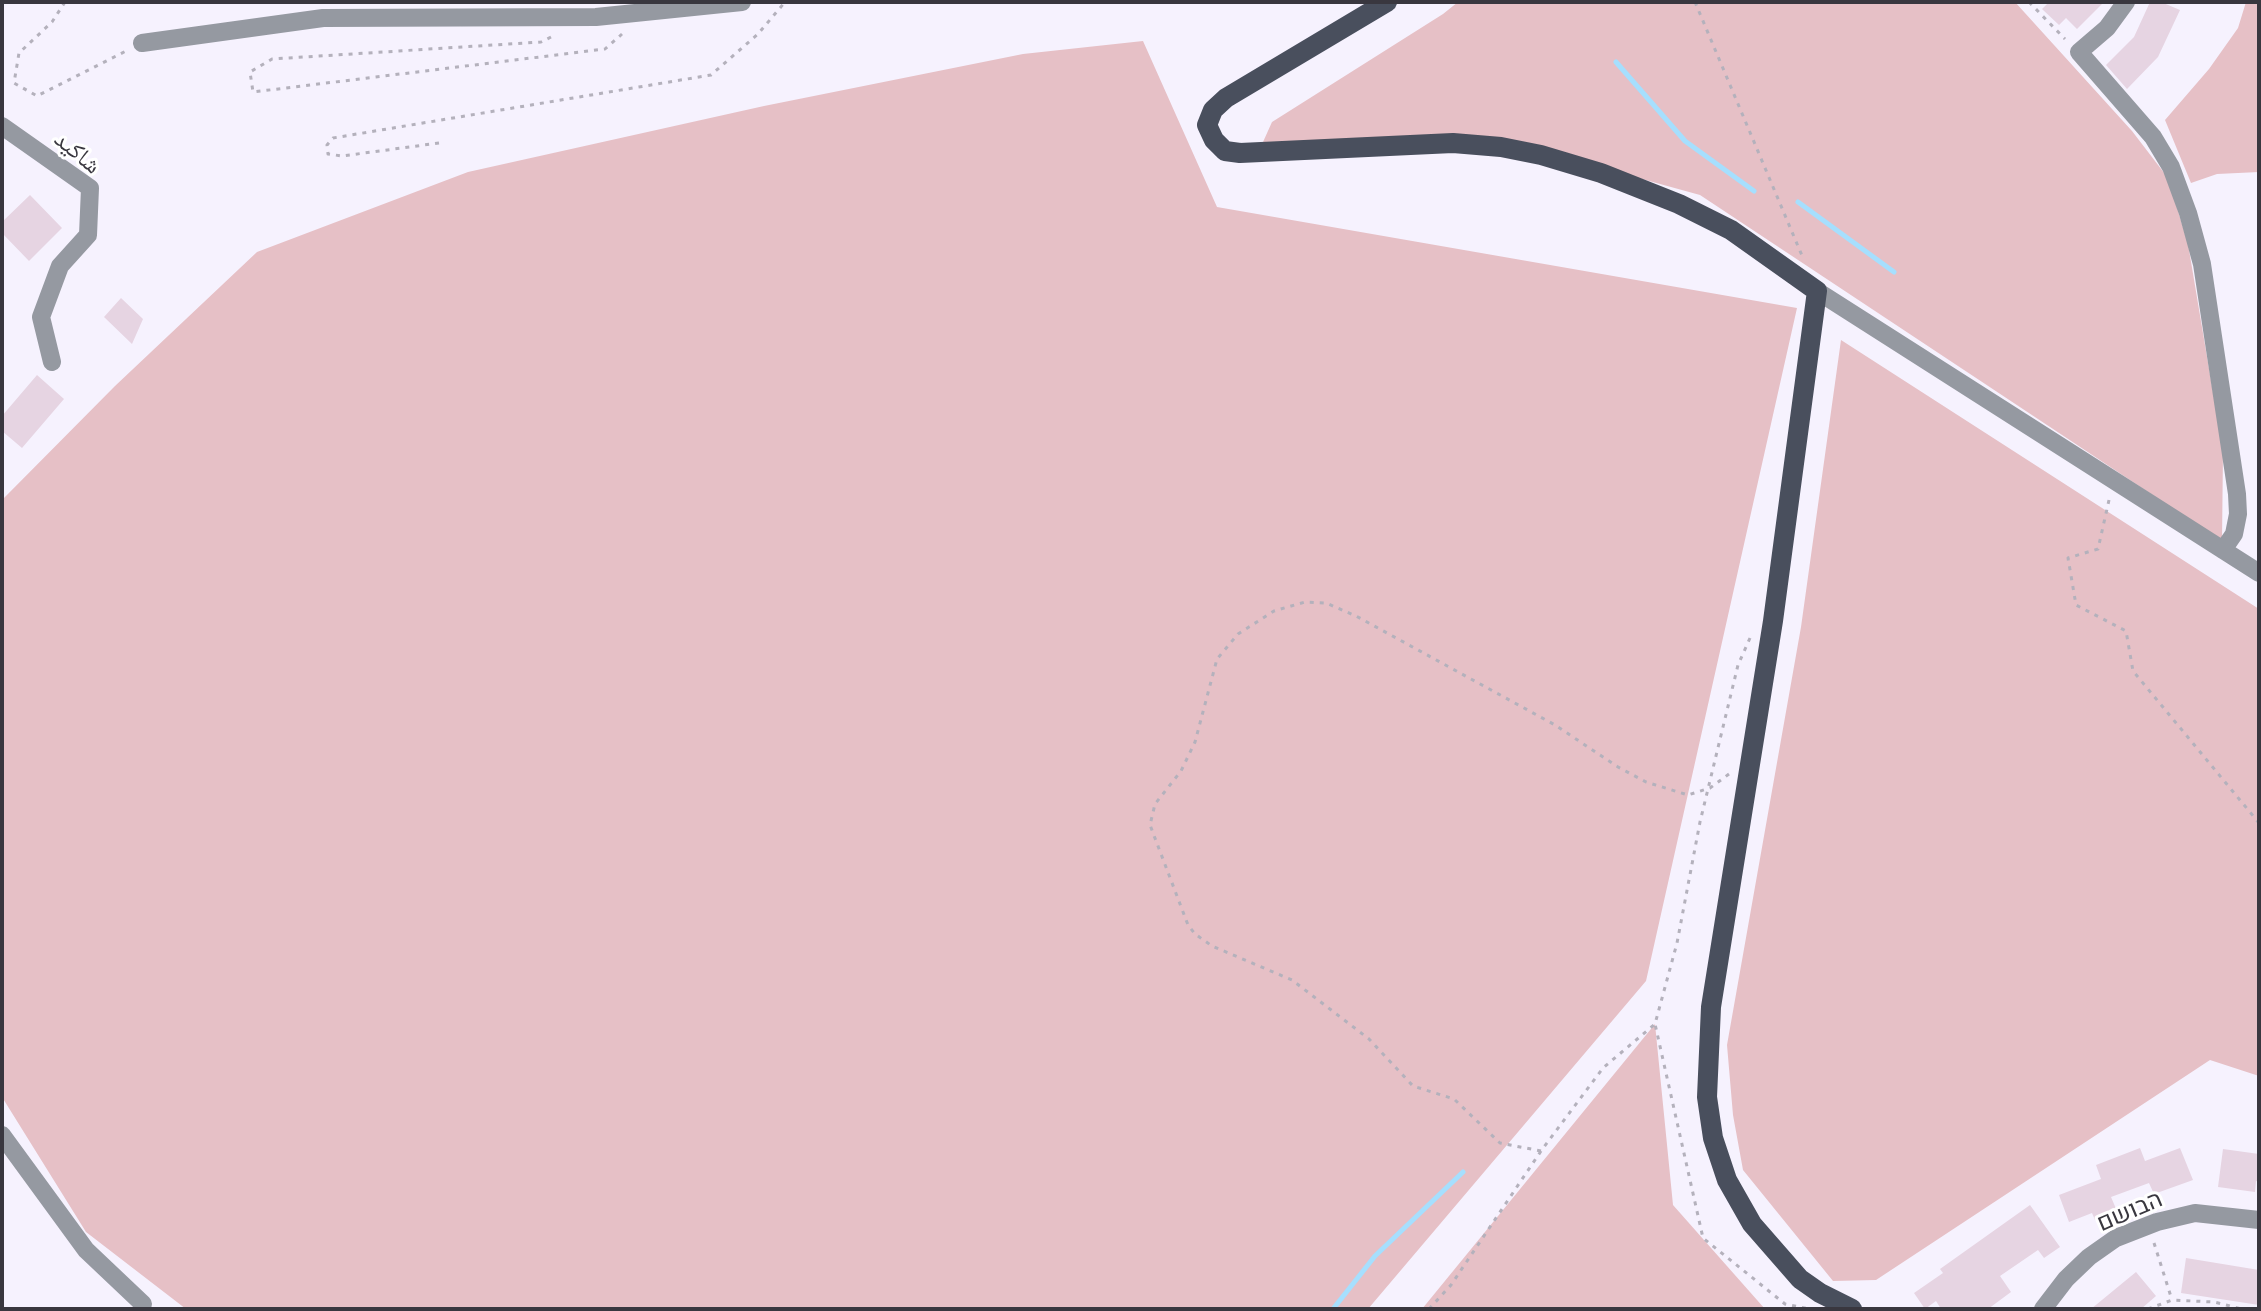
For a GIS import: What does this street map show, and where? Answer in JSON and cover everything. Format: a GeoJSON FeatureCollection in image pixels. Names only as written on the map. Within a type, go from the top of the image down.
{"type":"FeatureCollection","features":[{"type":"Feature","properties":{"kind":"main road"},"geometry":{"type":"LineString","coordinates":[[1387,2],[1226,98],[1213,110],[1207,125],[1214,140],[1225,151],[1240,153],[1453,143],[1501,147],[1541,155],[1601,173],[1679,204],[1731,230],[1817,291],[1773,621],[1711,1007],[1707,1097],[1713,1138],[1727,1180],[1752,1224],[1800,1279],[1852,1309]]}},
{"type":"Feature","properties":{"kind":"street"},"geometry":{"type":"LineString","coordinates":[[142,43],[323,18],[596,17],[742,2]]}},
{"type":"Feature","properties":{"kind":"street"},"geometry":{"type":"LineString","coordinates":[[2126,2],[2107,28],[2079,52],[2153,137],[2171,167],[2188,213],[2202,264],[2237,494],[2238,514],[2234,534],[2223,550]]}},
{"type":"Feature","properties":{"kind":"street","name":"شاكيد"},"geometry":{"type":"LineString","coordinates":[[2,126],[90,188],[88,235],[60,266],[41,317],[52,362]]}},
{"type":"Feature","properties":{"kind":"street"},"geometry":{"type":"LineString","coordinates":[[1817,291],[2259,573]]}},
{"type":"Feature","properties":{"kind":"street"},"geometry":{"type":"LineString","coordinates":[[2,1135],[86,1250],[143,1304]]}},
{"type":"Feature","properties":{"kind":"street","name":"הבושם"},"geometry":{"type":"LineString","coordinates":[[2043,1309],[2066,1279],[2089,1257],[2116,1238],[2195,1213],[2259,1220]]}},
{"type":"Feature","properties":{"kind":"path"},"geometry":{"type":"LineString","coordinates":[[65,2],[52,22],[19,53],[14,83],[37,96],[142,43]]}},
{"type":"Feature","properties":{"kind":"path"},"geometry":{"type":"LineString","coordinates":[[439,143],[342,156],[328,154],[327,145],[333,138],[711,75],[758,34],[785,2]]}},
{"type":"Feature","properties":{"kind":"path"},"geometry":{"type":"LineString","coordinates":[[1695,2],[1805,262]]}},
{"type":"Feature","properties":{"kind":"path"},"geometry":{"type":"LineString","coordinates":[[2029,2],[2079,52]]}},
{"type":"Feature","properties":{"kind":"path"},"geometry":{"type":"LineString","coordinates":[[555,34],[541,42],[272,59],[250,72],[253,92],[605,49],[645,12]]}},
{"type":"Feature","properties":{"kind":"path"},"geometry":{"type":"LineString","coordinates":[[2114,480],[2098,549],[2068,558],[2076,605],[2126,631],[2133,671],[2259,823]]}},
{"type":"Feature","properties":{"kind":"path"},"geometry":{"type":"LineString","coordinates":[[1541,1151],[1500,1143],[1454,1099],[1413,1086],[1369,1039],[1292,980],[1212,946],[1188,925],[1150,825],[1155,804],[1181,771],[1195,742],[1217,659],[1238,634],[1274,611],[1305,602],[1326,603],[1356,616],[1555,725],[1646,782],[1688,795],[1710,788],[1751,758]]}},
{"type":"Feature","properties":{"kind":"path"},"geometry":{"type":"LineString","coordinates":[[1773,621],[1748,641],[1738,665],[1700,822],[1677,943],[1655,1024],[1703,1238],[1785,1304],[1809,1309]]}},
{"type":"Feature","properties":{"kind":"path"},"geometry":{"type":"LineString","coordinates":[[1429,1309],[1451,1285],[1541,1151],[1603,1068],[1655,1024]]}},
{"type":"Feature","properties":{"kind":"path"},"geometry":{"type":"LineString","coordinates":[[2148,1226],[2172,1300]]}},
{"type":"Feature","properties":{"kind":"path"},"geometry":{"type":"LineString","coordinates":[[2148,1309],[2172,1300],[2214,1302],[2242,1309]]}},
{"type":"Feature","properties":{"kind":"shaded area"},"geometry":{"type":"Polygon","coordinates":[[[1458,2],[2015,2],[2132,131],[2168,178],[2188,244],[2223,452],[2222,541],[1700,195],[1497,139],[1263,142],[1272,122],[1458,2]]]}},
{"type":"Feature","properties":{"kind":"shaded area"},"geometry":{"type":"Polygon","coordinates":[[[2246,2],[2259,2],[2259,172],[2217,174],[2191,183],[2165,120],[2209,69],[2238,28],[2246,2]]]}},
{"type":"Feature","properties":{"kind":"shaded area"},"geometry":{"type":"Polygon","coordinates":[[[1143,41],[1217,207],[1797,308],[1646,981],[1368,1309],[186,1309],[86,1232],[2,1097],[2,500],[115,386],[257,252],[468,172],[764,106],[1023,54],[1143,41]]]}},
{"type":"Feature","properties":{"kind":"shaded area"},"geometry":{"type":"Polygon","coordinates":[[[1841,340],[2259,609],[2259,1076],[2210,1060],[1876,1280],[1833,1281],[1743,1170],[1733,1115],[1727,1045],[1801,627],[1841,340]]]}},
{"type":"Feature","properties":{"kind":"shaded area"},"geometry":{"type":"Polygon","coordinates":[[[1655,1024],[1673,1205],[1765,1309],[1422,1309],[1655,1024]]]}},
{"type":"Feature","properties":{"kind":"building"},"geometry":{"type":"Polygon","coordinates":[[[2049,2],[2104,2],[2077,29],[2066,18],[2059,25],[2042,9],[2049,2]]]}},
{"type":"Feature","properties":{"kind":"building"},"geometry":{"type":"Polygon","coordinates":[[[2150,2],[2161,2],[2180,10],[2158,57],[2127,89],[2106,65],[2134,37],[2150,2]]]}},
{"type":"Feature","properties":{"kind":"building"},"geometry":{"type":"Polygon","coordinates":[[[30,195],[62,228],[29,261],[2,233],[2,222],[30,195]]]}},
{"type":"Feature","properties":{"kind":"building"},"geometry":{"type":"Polygon","coordinates":[[[121,298],[143,319],[132,344],[104,317],[121,298]]]}},
{"type":"Feature","properties":{"kind":"building"},"geometry":{"type":"Polygon","coordinates":[[[37,375],[64,399],[22,448],[2,431],[2,416],[37,375]]]}},
{"type":"Feature","properties":{"kind":"building"},"geometry":{"type":"Polygon","coordinates":[[[2140,1148],[2145,1161],[2180,1148],[2193,1180],[2154,1194],[2149,1183],[2111,1197],[2117,1211],[2095,1220],[2092,1213],[2069,1222],[2059,1195],[2101,1179],[2096,1165],[2140,1148]]]}},
{"type":"Feature","properties":{"kind":"building"},"geometry":{"type":"Polygon","coordinates":[[[2223,1149],[2259,1154],[2259,1182],[2256,1181],[2255,1192],[2218,1187],[2223,1149]]]}},
{"type":"Feature","properties":{"kind":"building"},"geometry":{"type":"Polygon","coordinates":[[[2030,1205],[2060,1247],[2044,1258],[2038,1250],[2000,1276],[2011,1292],[1988,1309],[1941,1309],[1936,1301],[1925,1309],[1914,1293],[1943,1273],[1940,1269],[2030,1205]]]}},
{"type":"Feature","properties":{"kind":"building"},"geometry":{"type":"Polygon","coordinates":[[[2186,1258],[2259,1270],[2259,1305],[2181,1293],[2186,1258]]]}},
{"type":"Feature","properties":{"kind":"building"},"geometry":{"type":"Polygon","coordinates":[[[2136,1272],[2156,1296],[2141,1309],[2091,1309],[2136,1272]]]}},
{"type":"Feature","properties":{"kind":"waterway"},"geometry":{"type":"LineString","coordinates":[[1616,62],[1685,141],[1754,191]]}},
{"type":"Feature","properties":{"kind":"waterway"},"geometry":{"type":"LineString","coordinates":[[1798,202],[1894,272]]}},
{"type":"Feature","properties":{"kind":"waterway"},"geometry":{"type":"LineString","coordinates":[[1333,1309],[1375,1256],[1463,1172]]}}]}
